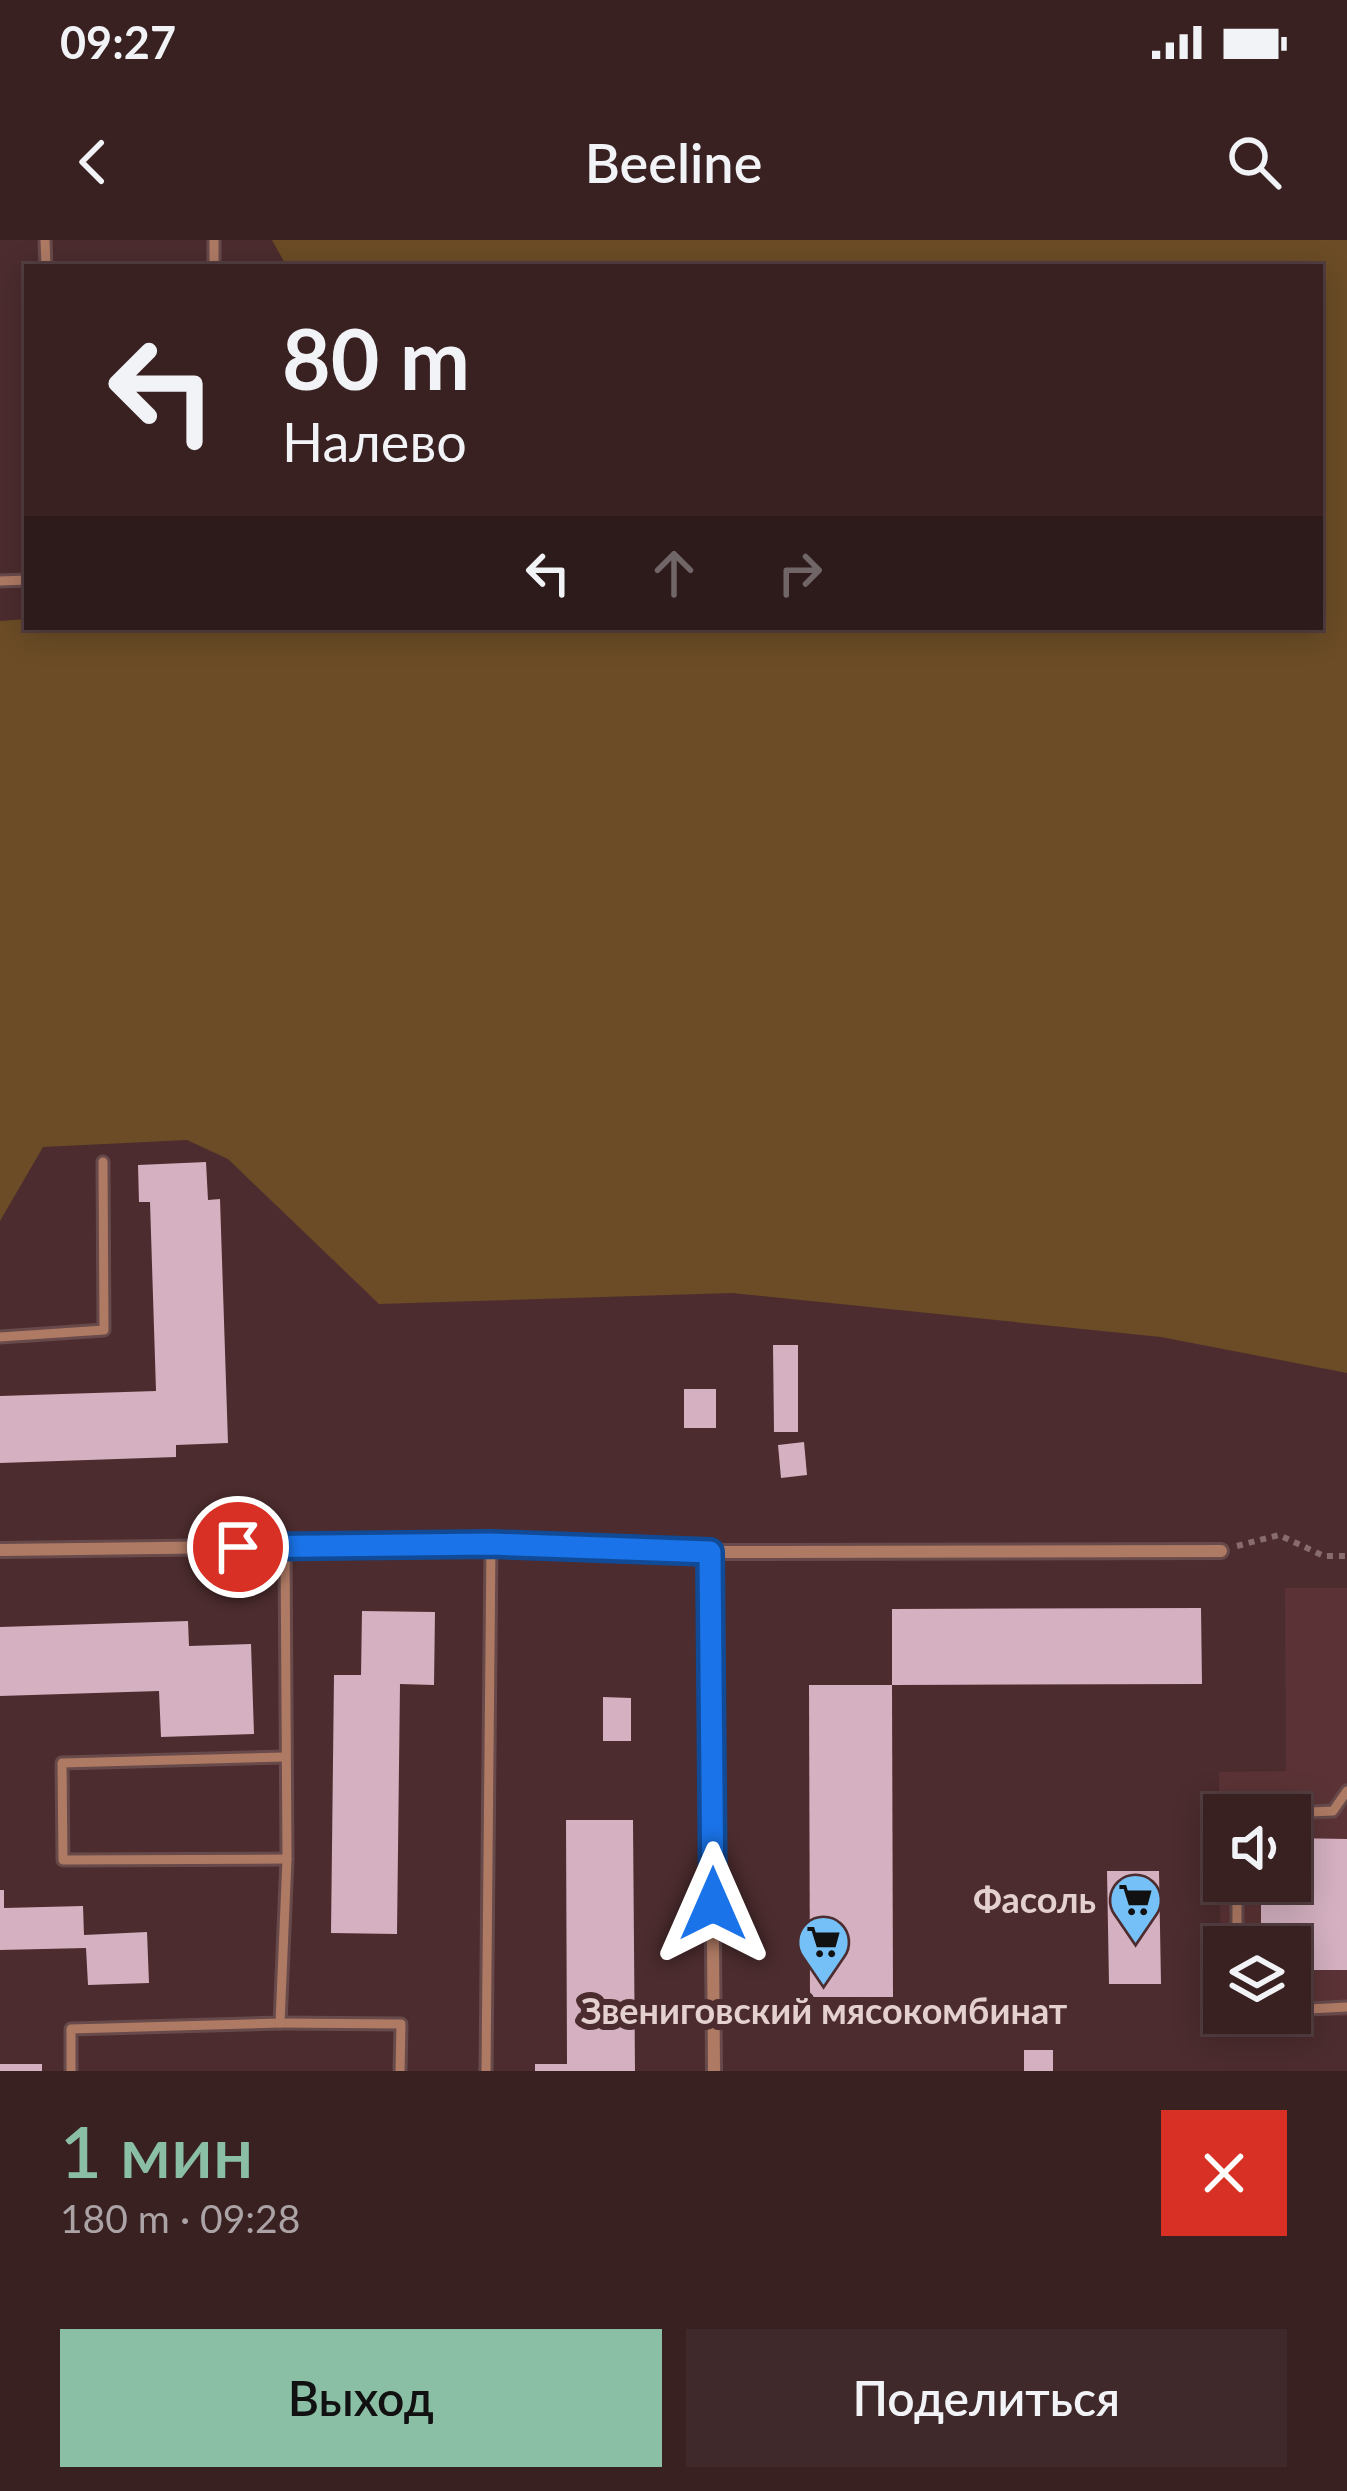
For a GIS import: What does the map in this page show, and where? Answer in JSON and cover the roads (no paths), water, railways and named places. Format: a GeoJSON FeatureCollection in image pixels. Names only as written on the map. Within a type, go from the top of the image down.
{"type":"FeatureCollection","features":[{"type":"Feature","properties":{"kind":"street"},"geometry":{"type":"LineString","coordinates":[[0,1550],[491,1544],[710,1552],[1221,1551]]}},
{"type":"Feature","properties":{"kind":"street"},"geometry":{"type":"LineString","coordinates":[[710,1552],[714,2071]]}},
{"type":"Feature","properties":{"kind":"lane"},"geometry":{"type":"LineString","coordinates":[[0,1337],[104,1330],[103,1162]]}},
{"type":"Feature","properties":{"kind":"lane"},"geometry":{"type":"LineString","coordinates":[[486,2071],[491,1544]]}},
{"type":"Feature","properties":{"kind":"lane"},"geometry":{"type":"LineString","coordinates":[[280,2023],[287,1859],[285,1546]]}},
{"type":"Feature","properties":{"kind":"lane"},"geometry":{"type":"LineString","coordinates":[[285,1756],[62,1763],[64,1860],[287,1859]]}},
{"type":"Feature","properties":{"kind":"lane"},"geometry":{"type":"LineString","coordinates":[[1311,1812],[1333,1811],[1347,1791]]}},
{"type":"Feature","properties":{"kind":"lane"},"geometry":{"type":"LineString","coordinates":[[1311,2009],[1347,2008]]}},
{"type":"Feature","properties":{"kind":"lane"},"geometry":{"type":"LineString","coordinates":[[71,2071],[70,2029],[280,2023],[401,2024],[400,2071]]}},
{"type":"Feature","properties":{"kind":"place","name":"Фасоль"},"geometry":{"type":"Point","coordinates":[1135,1945]}},
{"type":"Feature","properties":{"kind":"place","name":"Звениговский мясокомбинат"},"geometry":{"type":"Point","coordinates":[824,1988]}}]}
